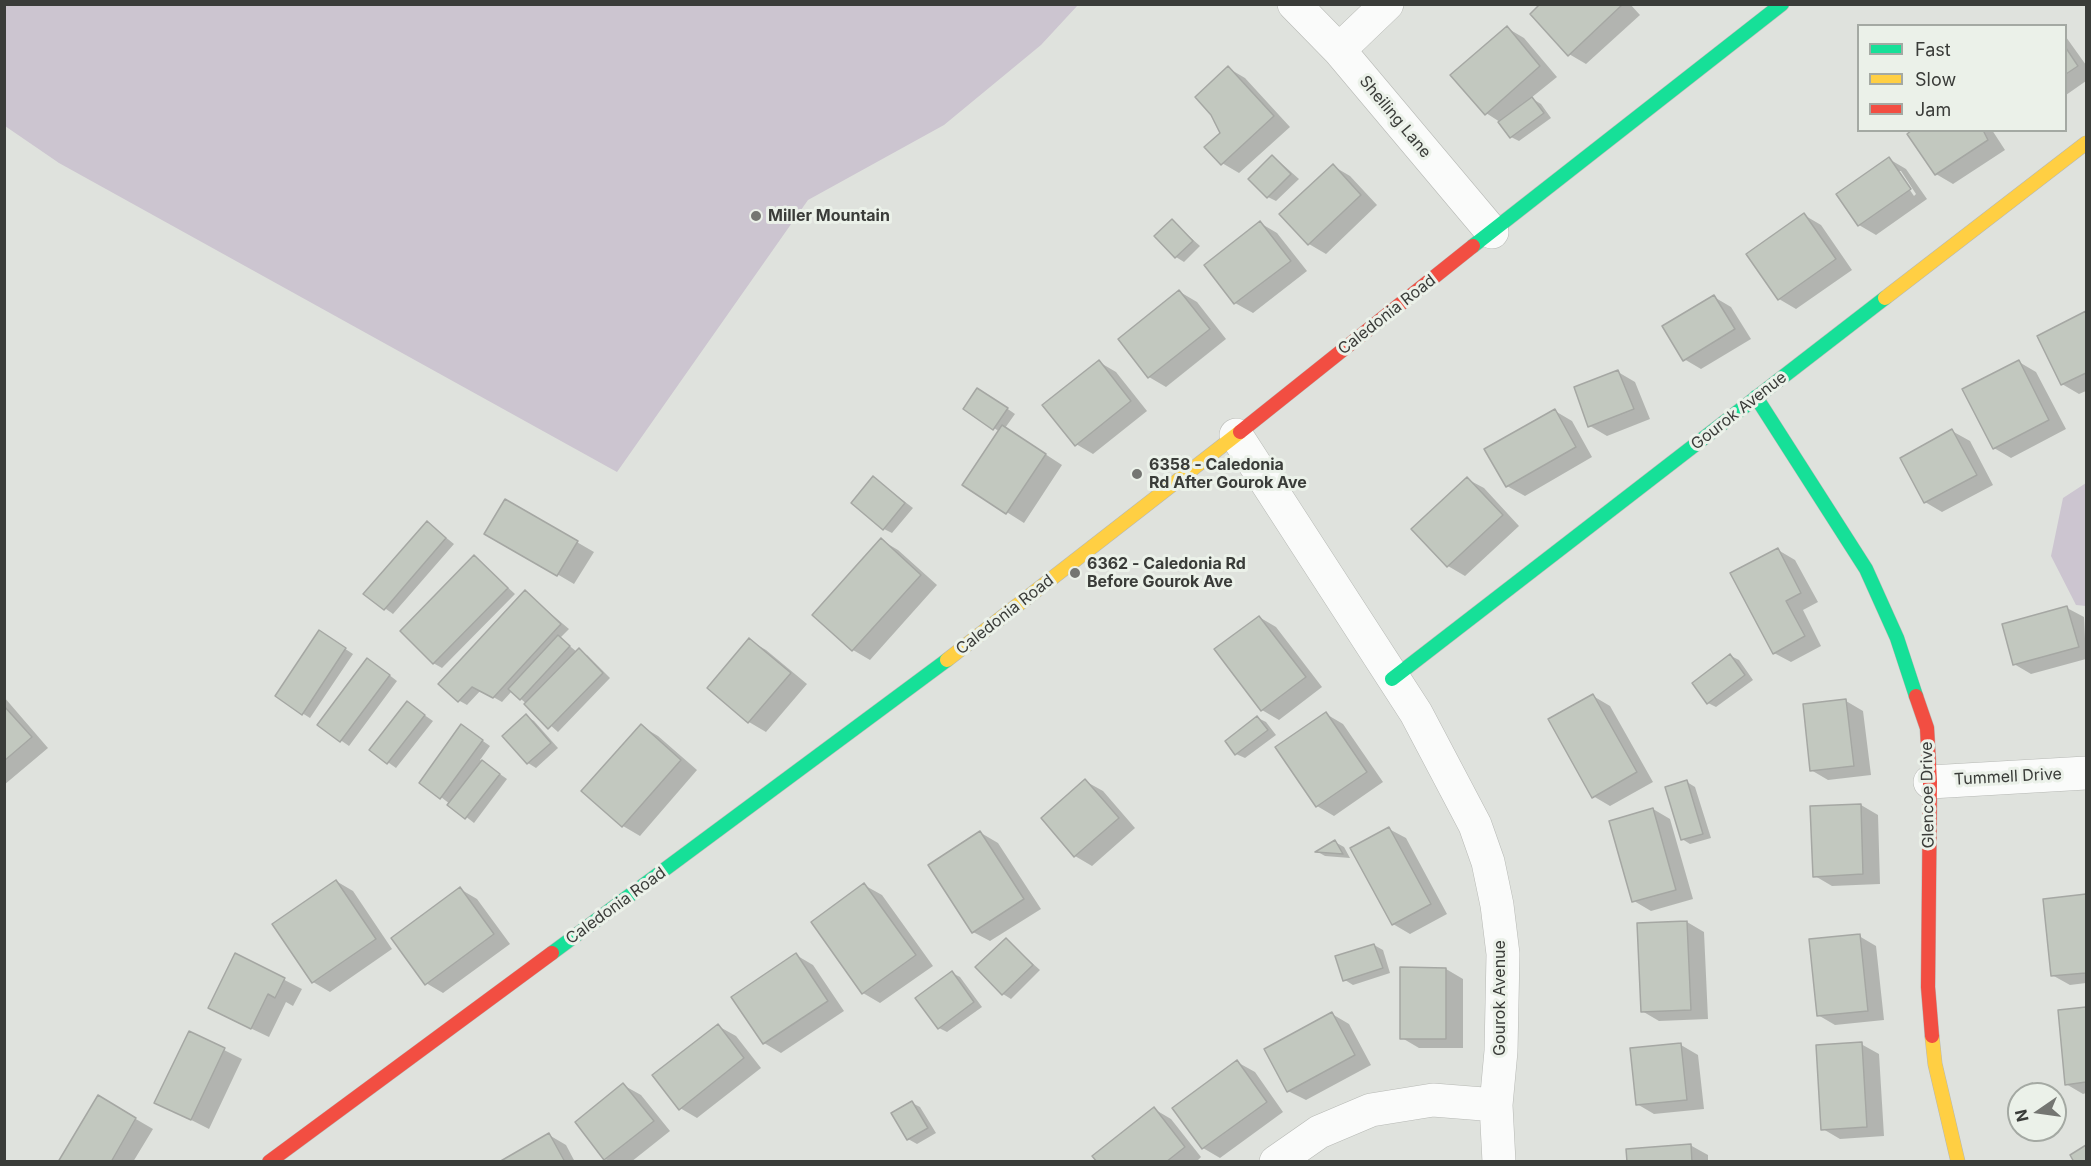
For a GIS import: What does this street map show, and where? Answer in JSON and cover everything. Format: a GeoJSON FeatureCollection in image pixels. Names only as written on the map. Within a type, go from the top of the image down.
{"type":"FeatureCollection","features":[{"type":"Feature","properties":{"kind":"street","name":"Sheiling Lane"},"geometry":{"type":"LineString","coordinates":[[1294,4],[1339,50],[1492,232]]}},
{"type":"Feature","properties":{"kind":"street"},"geometry":{"type":"LineString","coordinates":[[1339,50],[1387,4]]}},
{"type":"Feature","properties":{"kind":"street","name":"Caledonia Road"},"geometry":{"type":"LineString","coordinates":[[269,1161],[889,705],[1236,435],[1620,128],[1782,4]]}},
{"type":"Feature","properties":{"kind":"street","name":"Gourok Avenue"},"geometry":{"type":"LineString","coordinates":[[1392,679],[2086,143]]}},
{"type":"Feature","properties":{"kind":"street","name":"Glencoe Drive"},"geometry":{"type":"LineString","coordinates":[[1756,397],[1866,569],[1914,684],[1927,728],[1930,782],[1928,987],[1935,1064],[1958,1161]]}},
{"type":"Feature","properties":{"kind":"street","name":"Gourok Avenue"},"geometry":{"type":"LineString","coordinates":[[1236,435],[1416,713],[1474,825],[1488,862],[1497,905],[1503,954],[1502,1051],[1496,1105],[1499,1161]]}},
{"type":"Feature","properties":{"kind":"street","name":"Tummell Drive"},"geometry":{"type":"LineString","coordinates":[[1930,782],[2086,773]]}},
{"type":"Feature","properties":{"kind":"street"},"geometry":{"type":"LineString","coordinates":[[1276,1161],[1319,1131],[1371,1110],[1433,1100],[1496,1105]]}},
{"type":"Feature","properties":{"kind":"shaded area"},"geometry":{"type":"Polygon","coordinates":[[[4,5],[1078,5],[1041,45],[944,125],[808,200],[617,472],[59,163],[5,126],[4,5]]]}},
{"type":"Feature","properties":{"kind":"shaded area"},"geometry":{"type":"Polygon","coordinates":[[[2086,483],[2086,606],[2076,605],[2051,556],[2063,498],[2086,483]]]}},
{"type":"Feature","properties":{"kind":"building"},"geometry":{"type":"Polygon","coordinates":[[[1540,4],[1623,4],[1568,56],[1530,14],[1540,4]]]}},
{"type":"Feature","properties":{"kind":"building"},"geometry":{"type":"Polygon","coordinates":[[[1507,26],[1540,66],[1485,115],[1450,75],[1507,26]]]}},
{"type":"Feature","properties":{"kind":"building"},"geometry":{"type":"Polygon","coordinates":[[[2067,50],[2078,66],[2067,73],[2067,50]]]}},
{"type":"Feature","properties":{"kind":"building"},"geometry":{"type":"Polygon","coordinates":[[[1228,66],[1274,116],[1221,165],[1204,147],[1220,133],[1211,115],[1195,97],[1228,66]]]}},
{"type":"Feature","properties":{"kind":"building"},"geometry":{"type":"Polygon","coordinates":[[[1532,97],[1544,113],[1510,138],[1498,122],[1532,97]]]}},
{"type":"Feature","properties":{"kind":"building"},"geometry":{"type":"Polygon","coordinates":[[[1910,132],[1984,132],[1988,140],[1935,175],[1907,134],[1910,132]]]}},
{"type":"Feature","properties":{"kind":"building"},"geometry":{"type":"Polygon","coordinates":[[[1272,155],[1291,174],[1267,198],[1248,179],[1272,155]]]}},
{"type":"Feature","properties":{"kind":"building"},"geometry":{"type":"Polygon","coordinates":[[[1889,157],[1911,189],[1858,226],[1836,194],[1889,157]]]}},
{"type":"Feature","properties":{"kind":"building"},"geometry":{"type":"Polygon","coordinates":[[[1333,164],[1361,195],[1308,245],[1279,214],[1333,164]]]}},
{"type":"Feature","properties":{"kind":"building"},"geometry":{"type":"Polygon","coordinates":[[[1804,213],[1836,259],[1778,300],[1746,254],[1804,213]]]}},
{"type":"Feature","properties":{"kind":"building"},"geometry":{"type":"Polygon","coordinates":[[[1172,219],[1193,241],[1175,258],[1154,236],[1172,219]]]}},
{"type":"Feature","properties":{"kind":"building"},"geometry":{"type":"Polygon","coordinates":[[[1260,221],[1291,261],[1234,304],[1204,265],[1260,221]]]}},
{"type":"Feature","properties":{"kind":"building"},"geometry":{"type":"Polygon","coordinates":[[[1179,290],[1210,329],[1148,378],[1118,339],[1179,290]]]}},
{"type":"Feature","properties":{"kind":"building"},"geometry":{"type":"Polygon","coordinates":[[[1714,295],[1735,329],[1683,361],[1662,326],[1714,295]]]}},
{"type":"Feature","properties":{"kind":"building"},"geometry":{"type":"Polygon","coordinates":[[[2086,311],[2086,373],[2061,385],[2037,336],[2086,311]]]}},
{"type":"Feature","properties":{"kind":"building"},"geometry":{"type":"Polygon","coordinates":[[[1099,360],[1131,401],[1075,446],[1042,405],[1099,360]]]}},
{"type":"Feature","properties":{"kind":"building"},"geometry":{"type":"Polygon","coordinates":[[[2019,360],[2049,420],[1993,449],[1962,389],[2019,360]]]}},
{"type":"Feature","properties":{"kind":"building"},"geometry":{"type":"Polygon","coordinates":[[[1618,370],[1634,409],[1588,427],[1574,387],[1618,370]]]}},
{"type":"Feature","properties":{"kind":"building"},"geometry":{"type":"Polygon","coordinates":[[[977,388],[1008,408],[993,430],[963,409],[977,388]]]}},
{"type":"Feature","properties":{"kind":"building"},"geometry":{"type":"Polygon","coordinates":[[[1555,409],[1576,447],[1506,487],[1484,449],[1555,409]]]}},
{"type":"Feature","properties":{"kind":"building"},"geometry":{"type":"Polygon","coordinates":[[[1002,425],[1046,454],[1006,514],[962,485],[1002,425]]]}},
{"type":"Feature","properties":{"kind":"building"},"geometry":{"type":"Polygon","coordinates":[[[1952,429],[1977,475],[1924,503],[1900,458],[1952,429]]]}},
{"type":"Feature","properties":{"kind":"building"},"geometry":{"type":"Polygon","coordinates":[[[873,476],[905,503],[883,530],[851,503],[873,476]]]}},
{"type":"Feature","properties":{"kind":"building"},"geometry":{"type":"Polygon","coordinates":[[[1467,477],[1503,515],[1447,567],[1411,529],[1467,477]]]}},
{"type":"Feature","properties":{"kind":"building"},"geometry":{"type":"Polygon","coordinates":[[[505,499],[578,541],[557,576],[484,534],[505,499]]]}},
{"type":"Feature","properties":{"kind":"building"},"geometry":{"type":"Polygon","coordinates":[[[427,521],[446,538],[384,610],[363,594],[427,521]]]}},
{"type":"Feature","properties":{"kind":"building"},"geometry":{"type":"Polygon","coordinates":[[[881,538],[921,575],[852,651],[812,615],[881,538]]]}},
{"type":"Feature","properties":{"kind":"building"},"geometry":{"type":"Polygon","coordinates":[[[1778,548],[1801,593],[1786,601],[1805,636],[1773,654],[1730,573],[1778,548]]]}},
{"type":"Feature","properties":{"kind":"building"},"geometry":{"type":"Polygon","coordinates":[[[474,555],[508,588],[433,664],[400,631],[474,555]]]}},
{"type":"Feature","properties":{"kind":"building"},"geometry":{"type":"Polygon","coordinates":[[[525,590],[561,624],[493,698],[472,687],[458,702],[438,684],[525,590]]]}},
{"type":"Feature","properties":{"kind":"building"},"geometry":{"type":"Polygon","coordinates":[[[2067,606],[2079,647],[2013,665],[2002,624],[2067,606]]]}},
{"type":"Feature","properties":{"kind":"building"},"geometry":{"type":"Polygon","coordinates":[[[1259,616],[1306,677],[1261,711],[1214,649],[1259,616]]]}},
{"type":"Feature","properties":{"kind":"building"},"geometry":{"type":"Polygon","coordinates":[[[319,630],[346,648],[302,715],[275,696],[319,630]]]}},
{"type":"Feature","properties":{"kind":"building"},"geometry":{"type":"Polygon","coordinates":[[[558,635],[570,646],[520,700],[508,689],[558,635]]]}},
{"type":"Feature","properties":{"kind":"building"},"geometry":{"type":"Polygon","coordinates":[[[749,638],[791,673],[748,723],[707,688],[749,638]]]}},
{"type":"Feature","properties":{"kind":"building"},"geometry":{"type":"Polygon","coordinates":[[[579,648],[603,673],[548,729],[524,704],[579,648]]]}},
{"type":"Feature","properties":{"kind":"building"},"geometry":{"type":"Polygon","coordinates":[[[1730,654],[1745,675],[1707,704],[1692,683],[1730,654]]]}},
{"type":"Feature","properties":{"kind":"building"},"geometry":{"type":"Polygon","coordinates":[[[367,658],[390,675],[340,742],[317,725],[367,658]]]}},
{"type":"Feature","properties":{"kind":"building"},"geometry":{"type":"Polygon","coordinates":[[[1593,694],[1637,772],[1592,798],[1548,719],[1593,694]]]}},
{"type":"Feature","properties":{"kind":"building"},"geometry":{"type":"Polygon","coordinates":[[[1846,699],[1854,766],[1810,771],[1803,704],[1846,699]]]}},
{"type":"Feature","properties":{"kind":"building"},"geometry":{"type":"Polygon","coordinates":[[[407,701],[425,715],[387,764],[369,750],[407,701]]]}},
{"type":"Feature","properties":{"kind":"building"},"geometry":{"type":"Polygon","coordinates":[[[4,706],[32,737],[4,761],[4,706]]]}},
{"type":"Feature","properties":{"kind":"building"},"geometry":{"type":"Polygon","coordinates":[[[1326,712],[1367,772],[1316,807],[1275,747],[1326,712]]]}},
{"type":"Feature","properties":{"kind":"building"},"geometry":{"type":"Polygon","coordinates":[[[526,714],[551,743],[527,764],[502,736],[526,714]]]}},
{"type":"Feature","properties":{"kind":"building"},"geometry":{"type":"Polygon","coordinates":[[[1257,716],[1268,730],[1235,755],[1225,741],[1257,716]]]}},
{"type":"Feature","properties":{"kind":"building"},"geometry":{"type":"Polygon","coordinates":[[[461,724],[483,740],[440,799],[419,783],[461,724]]]}},
{"type":"Feature","properties":{"kind":"building"},"geometry":{"type":"Polygon","coordinates":[[[641,724],[681,760],[622,827],[581,791],[641,724]]]}},
{"type":"Feature","properties":{"kind":"building"},"geometry":{"type":"Polygon","coordinates":[[[482,760],[500,774],[465,819],[447,805],[482,760]]]}},
{"type":"Feature","properties":{"kind":"building"},"geometry":{"type":"Polygon","coordinates":[[[1085,779],[1119,818],[1074,857],[1041,818],[1085,779]]]}},
{"type":"Feature","properties":{"kind":"building"},"geometry":{"type":"Polygon","coordinates":[[[1687,780],[1703,834],[1681,840],[1665,787],[1687,780]]]}},
{"type":"Feature","properties":{"kind":"building"},"geometry":{"type":"Polygon","coordinates":[[[1861,804],[1863,874],[1813,877],[1810,806],[1861,804]]]}},
{"type":"Feature","properties":{"kind":"building"},"geometry":{"type":"Polygon","coordinates":[[[1653,808],[1676,890],[1632,902],[1609,821],[1653,808]]]}},
{"type":"Feature","properties":{"kind":"building"},"geometry":{"type":"Polygon","coordinates":[[[1389,827],[1431,904],[1392,925],[1350,848],[1389,827]]]}},
{"type":"Feature","properties":{"kind":"building"},"geometry":{"type":"Polygon","coordinates":[[[980,831],[1024,899],[972,933],[928,865],[980,831]]]}},
{"type":"Feature","properties":{"kind":"building"},"geometry":{"type":"Polygon","coordinates":[[[1335,840],[1343,854],[1315,852],[1335,840]]]}},
{"type":"Feature","properties":{"kind":"building"},"geometry":{"type":"Polygon","coordinates":[[[336,880],[376,939],[312,983],[272,924],[336,880]]]}},
{"type":"Feature","properties":{"kind":"building"},"geometry":{"type":"Polygon","coordinates":[[[864,883],[916,955],[862,994],[811,922],[864,883]]]}},
{"type":"Feature","properties":{"kind":"building"},"geometry":{"type":"Polygon","coordinates":[[[460,887],[494,934],[425,985],[391,938],[460,887]]]}},
{"type":"Feature","properties":{"kind":"building"},"geometry":{"type":"Polygon","coordinates":[[[2086,894],[2086,973],[2051,976],[2043,899],[2086,894]]]}},
{"type":"Feature","properties":{"kind":"building"},"geometry":{"type":"Polygon","coordinates":[[[1687,921],[1691,1010],[1641,1012],[1637,923],[1687,921]]]}},
{"type":"Feature","properties":{"kind":"building"},"geometry":{"type":"Polygon","coordinates":[[[1860,934],[1868,1011],[1817,1016],[1809,939],[1860,934]]]}},
{"type":"Feature","properties":{"kind":"building"},"geometry":{"type":"Polygon","coordinates":[[[1006,938],[1033,965],[1002,995],[975,967],[1006,938]]]}},
{"type":"Feature","properties":{"kind":"building"},"geometry":{"type":"Polygon","coordinates":[[[1374,944],[1383,968],[1343,981],[1335,956],[1374,944]]]}},
{"type":"Feature","properties":{"kind":"building"},"geometry":{"type":"Polygon","coordinates":[[[235,953],[285,978],[275,998],[268,994],[251,1029],[208,1008],[235,953]]]}},
{"type":"Feature","properties":{"kind":"building"},"geometry":{"type":"Polygon","coordinates":[[[796,953],[828,1001],[763,1044],[731,997],[796,953]]]}},
{"type":"Feature","properties":{"kind":"building"},"geometry":{"type":"Polygon","coordinates":[[[1400,967],[1446,968],[1446,1039],[1400,1039],[1400,967]]]}},
{"type":"Feature","properties":{"kind":"building"},"geometry":{"type":"Polygon","coordinates":[[[952,971],[974,1002],[938,1029],[915,998],[952,971]]]}},
{"type":"Feature","properties":{"kind":"building"},"geometry":{"type":"Polygon","coordinates":[[[2086,1007],[2086,1082],[2067,1085],[2065,1082],[2058,1010],[2086,1007]]]}},
{"type":"Feature","properties":{"kind":"building"},"geometry":{"type":"Polygon","coordinates":[[[1332,1012],[1355,1055],[1287,1092],[1264,1049],[1332,1012]]]}},
{"type":"Feature","properties":{"kind":"building"},"geometry":{"type":"Polygon","coordinates":[[[718,1024],[744,1058],[679,1110],[652,1075],[718,1024]]]}},
{"type":"Feature","properties":{"kind":"building"},"geometry":{"type":"Polygon","coordinates":[[[189,1031],[225,1048],[191,1120],[154,1103],[189,1031]]]}},
{"type":"Feature","properties":{"kind":"building"},"geometry":{"type":"Polygon","coordinates":[[[1862,1042],[1867,1127],[1821,1130],[1816,1045],[1862,1042]]]}},
{"type":"Feature","properties":{"kind":"building"},"geometry":{"type":"Polygon","coordinates":[[[1681,1043],[1687,1100],[1636,1105],[1630,1048],[1681,1043]]]}},
{"type":"Feature","properties":{"kind":"building"},"geometry":{"type":"Polygon","coordinates":[[[1237,1060],[1267,1102],[1202,1149],[1172,1108],[1237,1060]]]}},
{"type":"Feature","properties":{"kind":"building"},"geometry":{"type":"Polygon","coordinates":[[[623,1083],[654,1121],[604,1160],[575,1122],[623,1083]]]}},
{"type":"Feature","properties":{"kind":"building"},"geometry":{"type":"Polygon","coordinates":[[[98,1095],[136,1118],[111,1162],[58,1162],[98,1095]]]}},
{"type":"Feature","properties":{"kind":"building"},"geometry":{"type":"Polygon","coordinates":[[[912,1101],[928,1128],[907,1140],[891,1113],[912,1101]]]}},
{"type":"Feature","properties":{"kind":"building"},"geometry":{"type":"Polygon","coordinates":[[[1154,1107],[1185,1147],[1166,1162],[1097,1162],[1092,1156],[1154,1107]]]}},
{"type":"Feature","properties":{"kind":"building"},"geometry":{"type":"Polygon","coordinates":[[[549,1133],[565,1162],[499,1162],[549,1133]]]}},
{"type":"Feature","properties":{"kind":"building"},"geometry":{"type":"Polygon","coordinates":[[[1691,1144],[1692,1162],[1627,1162],[1626,1149],[1691,1144]]]}},
{"type":"Feature","properties":{"kind":"building"},"geometry":{"type":"Polygon","coordinates":[[[2086,1145],[2086,1162],[2074,1162],[2070,1155],[2086,1145]]]}},
{"type":"Feature","properties":{"kind":"traffic: fast"},"geometry":{"type":"LineString","coordinates":[[1473,246],[1782,4]]}},
{"type":"Feature","properties":{"kind":"traffic: fast"},"geometry":{"type":"LineString","coordinates":[[1392,679],[1885,298]]}},
{"type":"Feature","properties":{"kind":"traffic: fast"},"geometry":{"type":"LineString","coordinates":[[1756,397],[1866,569],[1897,638],[1916,696]]}},
{"type":"Feature","properties":{"kind":"traffic: fast"},"geometry":{"type":"LineString","coordinates":[[552,953],[947,660]]}},
{"type":"Feature","properties":{"kind":"traffic: slow"},"geometry":{"type":"LineString","coordinates":[[1885,298],[2086,143]]}},
{"type":"Feature","properties":{"kind":"traffic: slow"},"geometry":{"type":"LineString","coordinates":[[947,660],[1240,432]]}},
{"type":"Feature","properties":{"kind":"traffic: slow"},"geometry":{"type":"LineString","coordinates":[[1932,1036],[1935,1064],[1958,1162]]}},
{"type":"Feature","properties":{"kind":"traffic: jam"},"geometry":{"type":"LineString","coordinates":[[1240,432],[1473,246]]}},
{"type":"Feature","properties":{"kind":"traffic: jam"},"geometry":{"type":"LineString","coordinates":[[1916,696],[1927,728],[1930,782],[1928,987],[1932,1036]]}},
{"type":"Feature","properties":{"kind":"traffic: jam"},"geometry":{"type":"LineString","coordinates":[[269,1162],[552,953]]}},
{"type":"Feature","properties":{"kind":"place","name":"Miller Mountain"},"geometry":{"type":"Point","coordinates":[756,216]}},
{"type":"Feature","properties":{"kind":"place","name":"6358 - Caledonia Rd After Gourok Ave"},"geometry":{"type":"Point","coordinates":[1137,474]}},
{"type":"Feature","properties":{"kind":"place","name":"6362 - Caledonia Rd Before Gourok Ave"},"geometry":{"type":"Point","coordinates":[1075,573]}}]}
